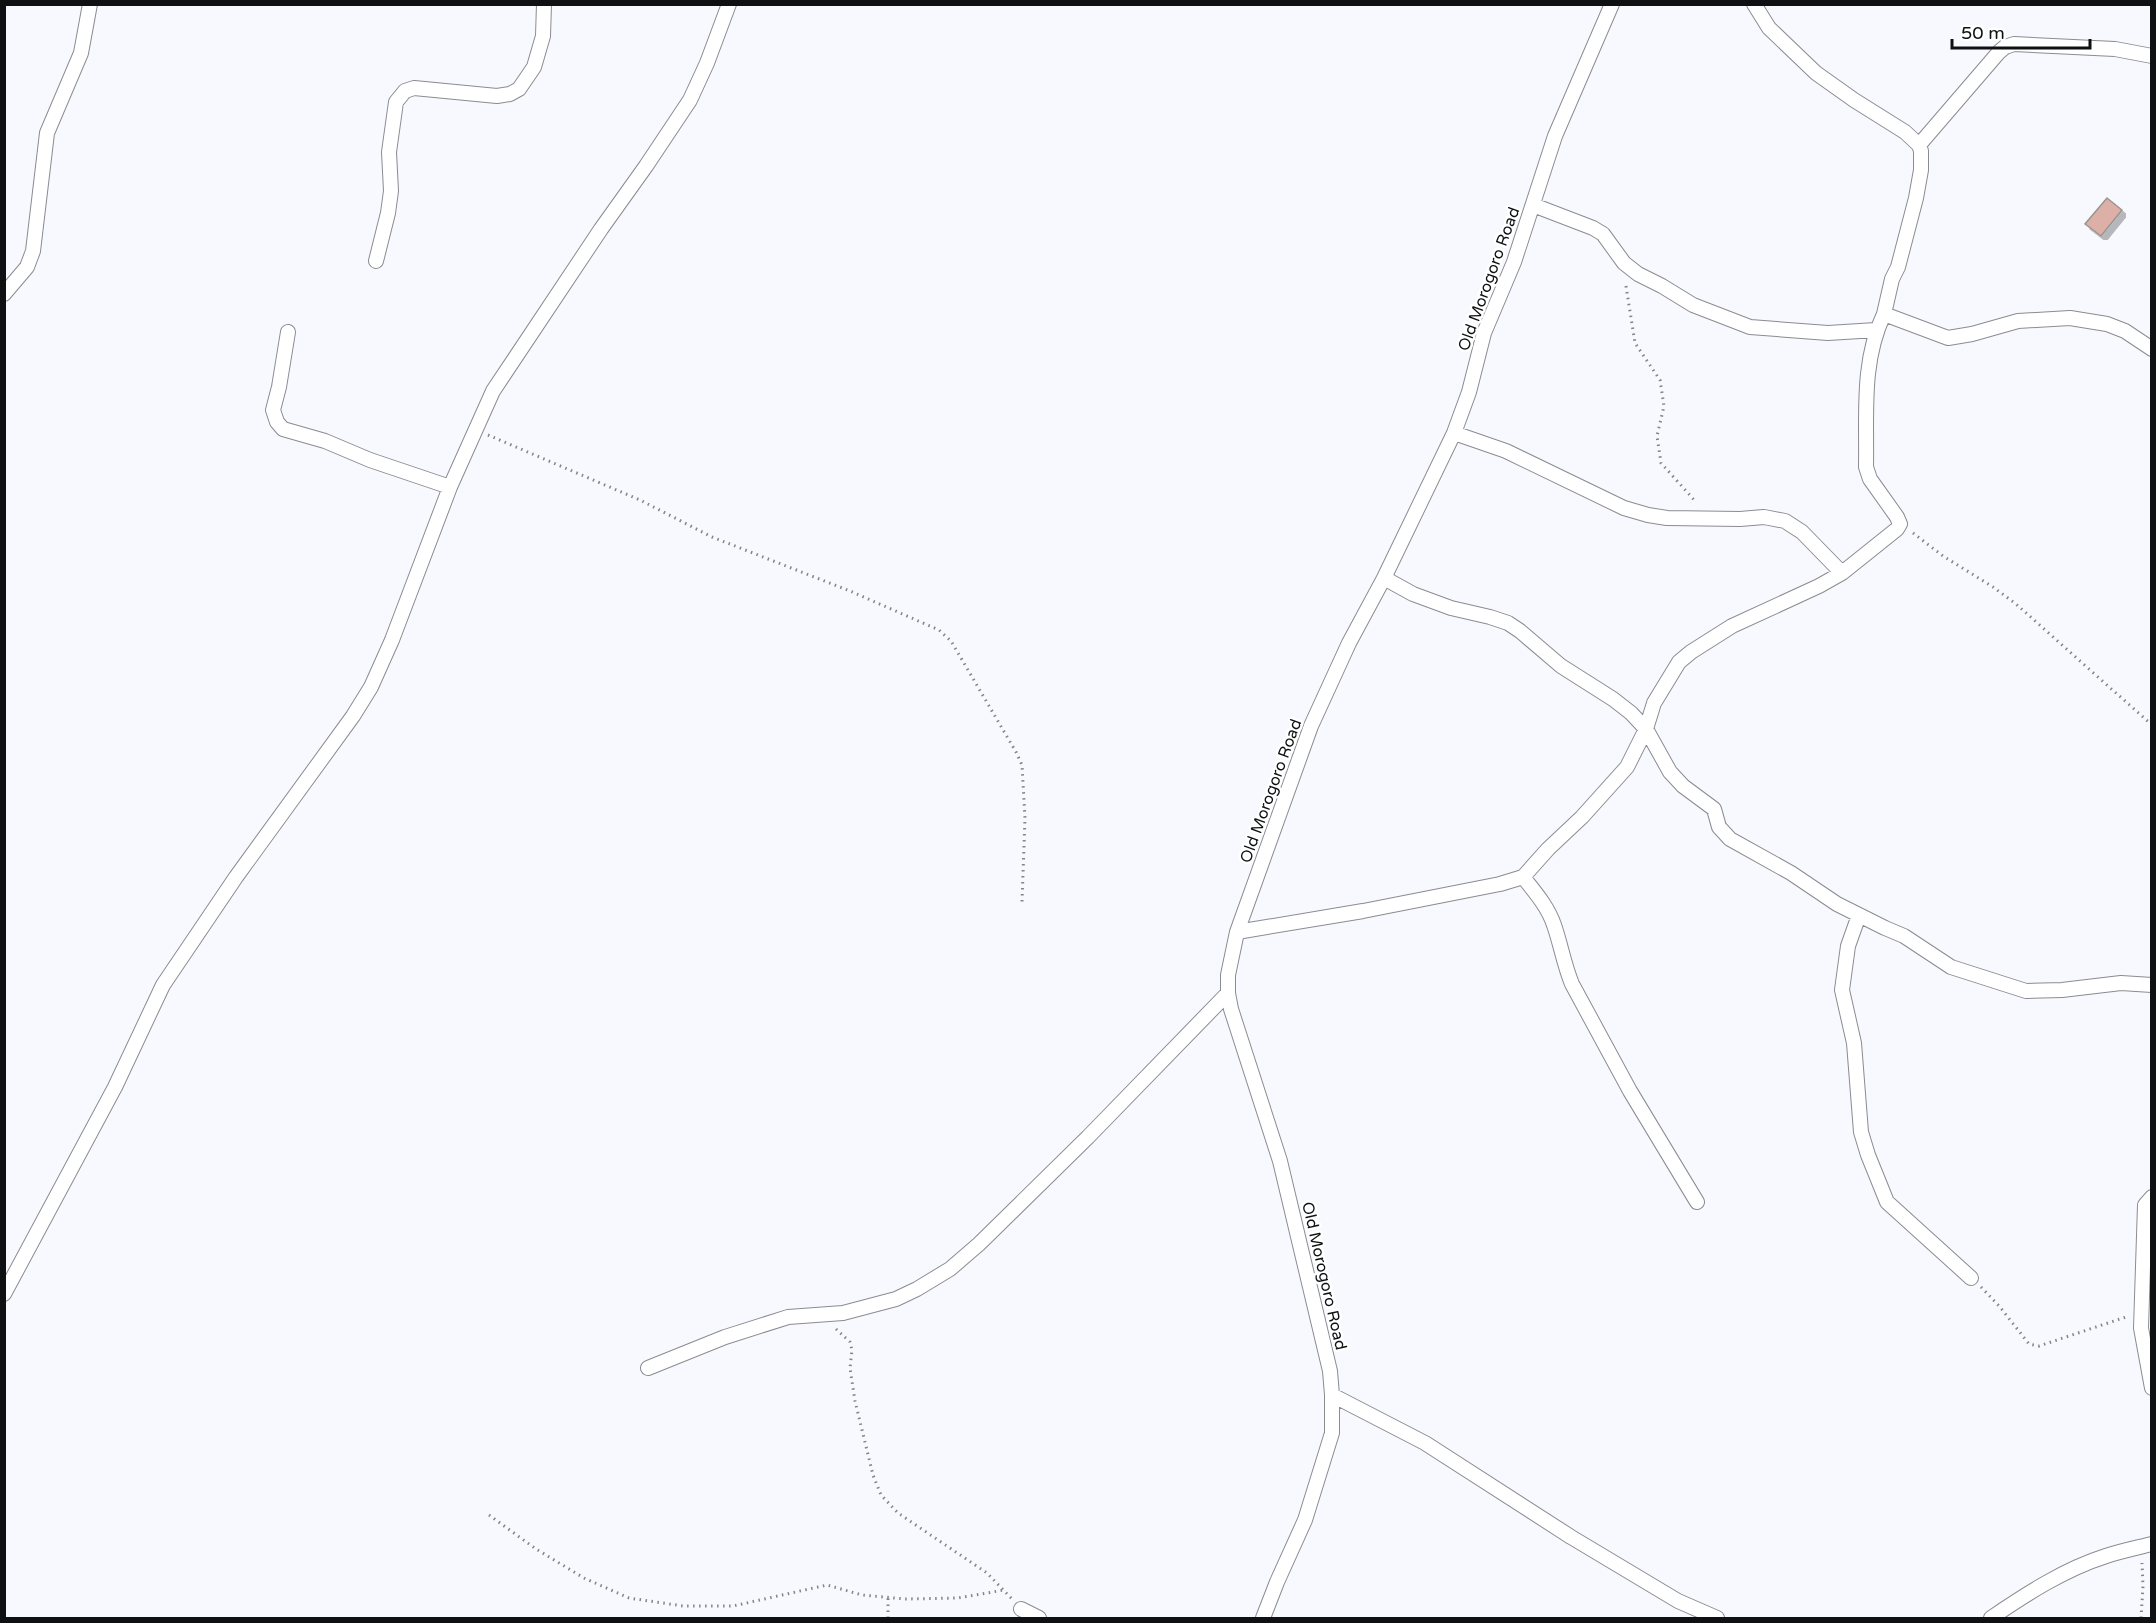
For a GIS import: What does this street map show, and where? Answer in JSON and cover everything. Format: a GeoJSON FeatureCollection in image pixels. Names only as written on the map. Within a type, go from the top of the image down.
{"type":"FeatureCollection","features":[{"type":"Feature","properties":{"kind":"street"},"geometry":{"type":"LineString","coordinates":[[4,294],[27,267],[33,251],[47,133],[81,53],[90,4]]}},
{"type":"Feature","properties":{"kind":"street"},"geometry":{"type":"LineString","coordinates":[[376,261],[388,213],[391,190],[389,152],[396,102],[405,91],[414,88],[497,96],[510,94],[519,89],[534,67],[543,36],[543,4]]}},
{"type":"Feature","properties":{"kind":"street"},"geometry":{"type":"LineString","coordinates":[[4,1294],[115,1087],[163,986],[236,877],[353,716],[371,687],[392,640],[450,488],[493,391],[690,100],[707,63],[729,4]]}},
{"type":"Feature","properties":{"kind":"street","name":"Old Morogoro Road"},"geometry":{"type":"LineString","coordinates":[[1263,1618],[1276,1582],[1305,1520],[1322,1467],[1332,1433],[1332,1395],[1330,1371],[1280,1161],[1228,993],[1228,975],[1238,932],[1311,726],[1349,643],[1384,579],[1454,433],[1469,392],[1484,333],[1508,279],[1555,136],[1612,4]]}},
{"type":"Feature","properties":{"kind":"street"},"geometry":{"type":"LineString","coordinates":[[1238,932],[1375,908],[1523,878],[1627,767],[1666,680],[1690,652],[1732,626],[1842,573],[1891,535],[1899,524],[1870,479],[1866,467],[1867,367],[1876,330],[1884,314],[1892,279],[1898,267],[1916,198],[1921,170],[1921,151],[1905,132],[1816,73],[1768,28],[1754,4]]}},
{"type":"Feature","properties":{"kind":"street"},"geometry":{"type":"LineString","coordinates":[[1918,145],[2005,47],[2014,44],[2115,49],[2151,56]]}},
{"type":"Feature","properties":{"kind":"street"},"geometry":{"type":"LineString","coordinates":[[1533,205],[1593,228],[1603,234],[1624,263],[1638,274],[1693,305],[1750,327],[1828,333],[1876,330]]}},
{"type":"Feature","properties":{"kind":"street"},"geometry":{"type":"LineString","coordinates":[[1884,314],[1948,338],[2018,321],[2070,318],[2107,324],[2125,331],[2151,348]]}},
{"type":"Feature","properties":{"kind":"street"},"geometry":{"type":"LineString","coordinates":[[288,332],[273,410],[277,422],[283,429],[325,441],[370,460],[450,488]]}},
{"type":"Feature","properties":{"kind":"street"},"geometry":{"type":"LineString","coordinates":[[1454,433],[1506,451],[1624,508],[1667,518],[1764,517],[1785,521],[1802,532],[1842,573]]}},
{"type":"Feature","properties":{"kind":"street"},"geometry":{"type":"LineString","coordinates":[[1384,579],[1413,594],[1450,608],[1508,623],[1520,631],[1561,666],[1613,699],[1646,729],[1670,772],[1683,786],[1714,809],[1723,833],[1730,839],[1791,873],[1837,904],[1904,936],[1951,967],[2026,991],[2062,990],[2121,983],[2151,985]]}},
{"type":"Feature","properties":{"kind":"street"},"geometry":{"type":"LineString","coordinates":[[1523,878],[1548,910],[1572,984],[1630,1091],[1697,1202]]}},
{"type":"Feature","properties":{"kind":"street"},"geometry":{"type":"LineString","coordinates":[[1859,915],[1848,946],[1842,990],[1854,1043],[1860,1120],[1868,1155],[1887,1202],[1971,1278]]}},
{"type":"Feature","properties":{"kind":"street"},"geometry":{"type":"LineString","coordinates":[[648,1368],[763,1324],[788,1317],[843,1313],[896,1299],[950,1269],[1025,1200],[1228,993]]}},
{"type":"Feature","properties":{"kind":"street"},"geometry":{"type":"LineString","coordinates":[[2149,1202],[2141,1328],[2151,1388]]}},
{"type":"Feature","properties":{"kind":"street"},"geometry":{"type":"LineString","coordinates":[[1332,1395],[1425,1443],[1570,1538],[1678,1600],[1717,1618]]}},
{"type":"Feature","properties":{"kind":"street"},"geometry":{"type":"LineString","coordinates":[[1990,1618],[2038,1588],[2078,1567],[2106,1556],[2146,1545]]}},
{"type":"Feature","properties":{"kind":"street"},"geometry":{"type":"LineString","coordinates":[[1021,1609],[1039,1618]]}},
{"type":"Feature","properties":{"kind":"path"},"geometry":{"type":"LineString","coordinates":[[1624,263],[1635,344],[1660,380],[1664,406],[1657,436],[1661,463],[1696,502],[1707,518]]}},
{"type":"Feature","properties":{"kind":"path"},"geometry":{"type":"LineString","coordinates":[[476,430],[640,500],[712,537],[850,591],[939,630],[951,641],[1022,765],[1024,818],[1022,902]]}},
{"type":"Feature","properties":{"kind":"path"},"geometry":{"type":"LineString","coordinates":[[1899,524],[1942,556],[1993,586],[2016,604],[2151,725]]}},
{"type":"Feature","properties":{"kind":"path"},"geometry":{"type":"LineString","coordinates":[[1971,1278],[2000,1307],[2029,1344],[2039,1346],[2122,1319],[2141,1309]]}},
{"type":"Feature","properties":{"kind":"path"},"geometry":{"type":"LineString","coordinates":[[817,1315],[850,1342],[852,1350],[850,1368],[855,1401],[873,1475],[881,1495],[898,1513],[987,1573],[1021,1609]]}},
{"type":"Feature","properties":{"kind":"path"},"geometry":{"type":"LineString","coordinates":[[489,1515],[536,1549],[584,1578],[629,1598],[683,1606],[733,1606],[827,1585],[862,1594],[905,1599],[958,1598],[1004,1590]]}},
{"type":"Feature","properties":{"kind":"path"},"geometry":{"type":"LineString","coordinates":[[2141,1618],[2146,1545]]}},
{"type":"Feature","properties":{"kind":"path"},"geometry":{"type":"LineString","coordinates":[[888,1598],[888,1618]]}},
{"type":"Feature","properties":{"kind":"building"},"geometry":{"type":"Polygon","coordinates":[[[2107,198],[2122,210],[2101,236],[2085,224],[2107,198]]]}}]}
